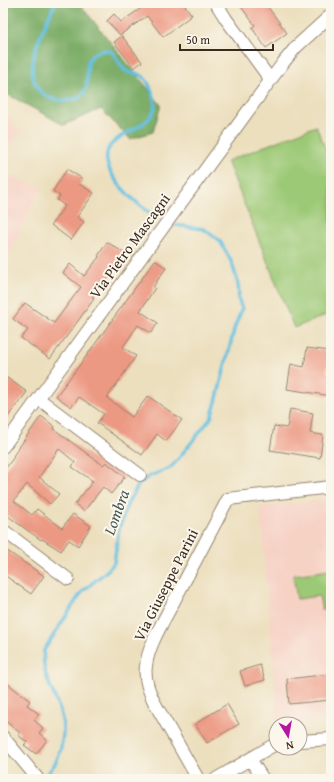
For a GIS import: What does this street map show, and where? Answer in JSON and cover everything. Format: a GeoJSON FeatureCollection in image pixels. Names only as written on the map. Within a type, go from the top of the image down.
{"type":"FeatureCollection","features":[{"type":"Feature","properties":{"kind":"street"},"geometry":{"type":"LineString","coordinates":[[216,3],[270,79]]}},
{"type":"Feature","properties":{"kind":"street","name":"Via Pietro Mascagni"},"geometry":{"type":"LineString","coordinates":[[3,447],[39,400],[282,63],[296,47],[331,16]]}},
{"type":"Feature","properties":{"kind":"street"},"geometry":{"type":"LineString","coordinates":[[39,400],[140,475]]}},
{"type":"Feature","properties":{"kind":"street","name":"Via Giuseppe Parini"},"geometry":{"type":"LineString","coordinates":[[198,779],[154,702],[149,690],[146,678],[146,667],[150,650],[166,615],[228,500],[331,487]]}},
{"type":"Feature","properties":{"kind":"street"},"geometry":{"type":"LineString","coordinates":[[3,530],[68,579]]}},
{"type":"Feature","properties":{"kind":"street"},"geometry":{"type":"LineString","coordinates":[[3,737],[38,779]]}},
{"type":"Feature","properties":{"kind":"street"},"geometry":{"type":"LineString","coordinates":[[308,740],[331,739]]}},
{"type":"Feature","properties":{"kind":"street"},"geometry":{"type":"LineString","coordinates":[[216,779],[268,748]]}},
{"type":"Feature","properties":{"kind":"street"},"geometry":{"type":"LineString","coordinates":[[250,759],[263,779]]}},
{"type":"Feature","properties":{"kind":"shaded area"},"geometry":{"type":"Polygon","coordinates":[[[3,111],[20,132],[3,156],[3,111]]]}},
{"type":"Feature","properties":{"kind":"shaded area"},"geometry":{"type":"Polygon","coordinates":[[[3,173],[42,188],[29,212],[3,269],[3,173]]]}},
{"type":"Feature","properties":{"kind":"shaded area"},"geometry":{"type":"Polygon","coordinates":[[[331,499],[331,718],[308,721],[308,716],[277,716],[260,507],[331,499]]]}},
{"type":"Feature","properties":{"kind":"green space"},"geometry":{"type":"Polygon","coordinates":[[[3,3],[79,3],[161,105],[153,132],[130,139],[101,109],[64,125],[3,92],[3,3]]]}},
{"type":"Feature","properties":{"kind":"green space"},"geometry":{"type":"Polygon","coordinates":[[[316,126],[331,162],[331,313],[294,328],[227,161],[316,126]]]}},
{"type":"Feature","properties":{"kind":"green space"},"geometry":{"type":"Polygon","coordinates":[[[331,570],[331,609],[322,610],[319,596],[297,599],[293,575],[331,570]]]}},
{"type":"Feature","properties":{"kind":"building"},"geometry":{"type":"Polygon","coordinates":[[[136,3],[183,3],[192,15],[163,37],[147,16],[120,35],[107,21],[114,14],[121,22],[140,9],[136,3]]]}},
{"type":"Feature","properties":{"kind":"building"},"geometry":{"type":"Polygon","coordinates":[[[238,3],[265,3],[287,33],[266,48],[252,28],[255,25],[238,3]]]}},
{"type":"Feature","properties":{"kind":"building"},"geometry":{"type":"Polygon","coordinates":[[[122,36],[142,62],[134,68],[114,42],[122,36]]]}},
{"type":"Feature","properties":{"kind":"building"},"geometry":{"type":"Polygon","coordinates":[[[67,169],[83,179],[79,184],[94,193],[77,217],[84,222],[71,240],[51,225],[65,206],[57,200],[60,196],[53,191],[67,169]]]}},
{"type":"Feature","properties":{"kind":"building"},"geometry":{"type":"Polygon","coordinates":[[[107,242],[126,254],[92,298],[94,299],[50,359],[21,338],[28,330],[13,319],[25,303],[54,323],[81,287],[63,273],[70,264],[84,276],[99,257],[98,256],[107,242]]]}},
{"type":"Feature","properties":{"kind":"building"},"geometry":{"type":"Polygon","coordinates":[[[155,260],[166,268],[153,287],[155,288],[140,311],[158,323],[151,333],[138,325],[123,347],[136,356],[107,398],[132,417],[148,396],[182,420],[166,441],[157,434],[142,455],[97,423],[104,414],[79,397],[71,407],[56,396],[155,260]]]}},
{"type":"Feature","properties":{"kind":"building"},"geometry":{"type":"Polygon","coordinates":[[[307,348],[330,351],[327,372],[331,372],[331,396],[287,389],[291,364],[304,367],[307,348]]]}},
{"type":"Feature","properties":{"kind":"building"},"geometry":{"type":"Polygon","coordinates":[[[3,375],[27,392],[3,423],[3,375]]]}},
{"type":"Feature","properties":{"kind":"building"},"geometry":{"type":"Polygon","coordinates":[[[290,409],[313,413],[310,433],[323,435],[320,458],[270,450],[274,426],[287,428],[290,409]]]}},
{"type":"Feature","properties":{"kind":"building"},"geometry":{"type":"Polygon","coordinates":[[[41,416],[55,427],[54,429],[86,453],[103,465],[106,462],[125,477],[111,494],[103,487],[84,511],[75,504],[93,481],[72,467],[75,462],[59,449],[39,477],[59,494],[50,504],[27,484],[14,501],[32,515],[37,509],[62,528],[73,514],[91,526],[78,546],[69,540],[61,551],[42,539],[41,540],[5,514],[3,516],[3,472],[41,416]]]}},
{"type":"Feature","properties":{"kind":"building"},"geometry":{"type":"Polygon","coordinates":[[[3,548],[44,576],[31,594],[3,574],[3,548]]]}},
{"type":"Feature","properties":{"kind":"building"},"geometry":{"type":"Polygon","coordinates":[[[260,665],[265,680],[245,686],[240,671],[260,665]]]}},
{"type":"Feature","properties":{"kind":"building"},"geometry":{"type":"Polygon","coordinates":[[[331,674],[331,700],[289,704],[287,679],[331,674]]]}},
{"type":"Feature","properties":{"kind":"building"},"geometry":{"type":"Polygon","coordinates":[[[3,680],[30,701],[27,705],[39,714],[34,720],[43,728],[39,733],[47,740],[36,754],[24,745],[27,742],[18,735],[20,733],[3,719],[3,680]]]}},
{"type":"Feature","properties":{"kind":"building"},"geometry":{"type":"Polygon","coordinates":[[[227,704],[239,724],[207,743],[195,724],[227,704]]]}},
{"type":"Feature","properties":{"kind":"waterway","name":"Lombra"},"geometry":{"type":"LineString","coordinates":[[55,3],[40,36],[33,61],[32,73],[35,84],[42,93],[52,98],[59,100],[71,100],[77,98],[82,95],[87,85],[87,68],[90,58],[94,54],[106,50],[110,51],[116,56],[126,71],[144,77],[154,98],[155,107],[152,115],[139,126],[116,140],[110,146],[107,156],[108,166],[113,177],[121,187],[141,206],[158,218]]}},
{"type":"Feature","properties":{"kind":"waterway","name":"Lombra"},"geometry":{"type":"LineString","coordinates":[[45,776],[59,755],[63,729],[60,710],[44,668],[44,650],[83,591],[114,563],[119,529],[128,503],[139,484],[150,476],[170,468],[211,418],[235,326],[242,309],[238,298],[238,284],[232,263],[220,241],[204,229],[176,225]]}}]}
